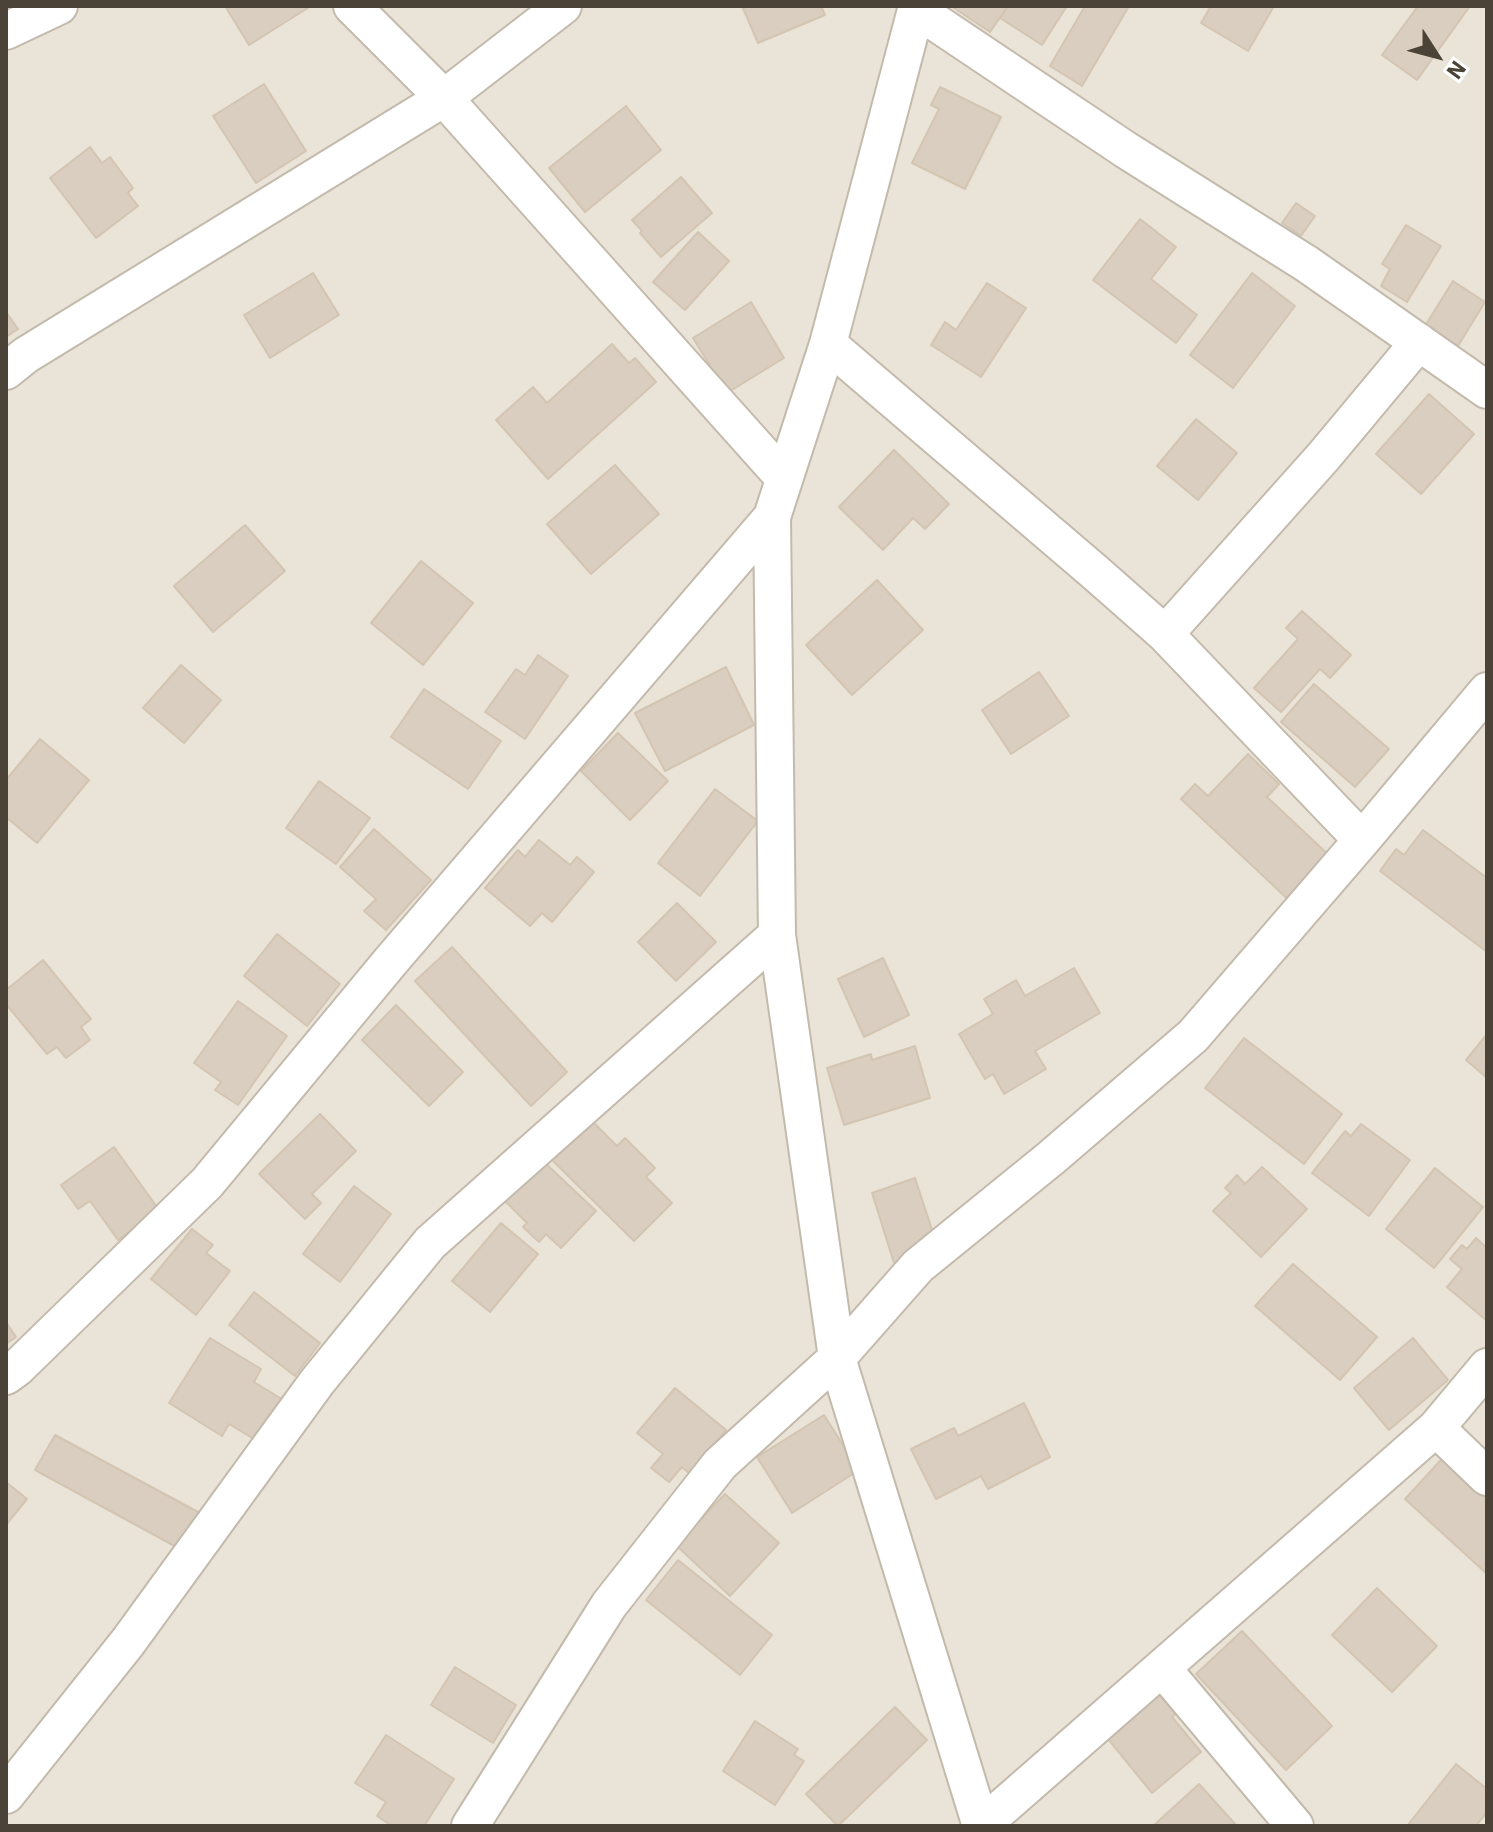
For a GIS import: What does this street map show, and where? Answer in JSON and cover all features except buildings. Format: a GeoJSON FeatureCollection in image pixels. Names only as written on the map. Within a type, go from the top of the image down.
{"type":"FeatureCollection","features":[{"type":"Feature","properties":{"kind":"street"},"geometry":{"type":"LineString","coordinates":[[6,31],[59,6]]}},
{"type":"Feature","properties":{"kind":"street"},"geometry":{"type":"LineString","coordinates":[[352,6],[444,98],[784,478]]}},
{"type":"Feature","properties":{"kind":"street"},"geometry":{"type":"LineString","coordinates":[[6,371],[26,355],[444,98],[563,6]]}},
{"type":"Feature","properties":{"kind":"street"},"geometry":{"type":"LineString","coordinates":[[1487,390],[1307,264],[1126,150],[917,8],[828,344],[772,517],[777,935],[837,1358],[981,1826],[1436,1428],[1487,1367]]}},
{"type":"Feature","properties":{"kind":"street"},"geometry":{"type":"LineString","coordinates":[[1165,634],[1324,456],[1419,342]]}},
{"type":"Feature","properties":{"kind":"street"},"geometry":{"type":"LineString","coordinates":[[828,344],[1165,634],[1362,840]]}},
{"type":"Feature","properties":{"kind":"street"},"geometry":{"type":"LineString","coordinates":[[6,1376],[207,1183],[390,962],[772,517]]}},
{"type":"Feature","properties":{"kind":"street"},"geometry":{"type":"LineString","coordinates":[[470,1826],[618,1593],[720,1464],[837,1358],[918,1266],[1051,1158],[1193,1036],[1487,691]]}},
{"type":"Feature","properties":{"kind":"street"},"geometry":{"type":"LineString","coordinates":[[6,1795],[128,1642],[317,1382],[430,1243],[777,935]]}},
{"type":"Feature","properties":{"kind":"street"},"geometry":{"type":"LineString","coordinates":[[1436,1428],[1487,1477]]}},
{"type":"Feature","properties":{"kind":"street"},"geometry":{"type":"LineString","coordinates":[[1162,1668],[1295,1826]]}},
{"type":"Feature","properties":{"kind":"shaded area"},"geometry":{"type":"Polygon","coordinates":[[[6,6],[1487,6],[1487,1826],[6,1826],[6,6]]]}}]}
